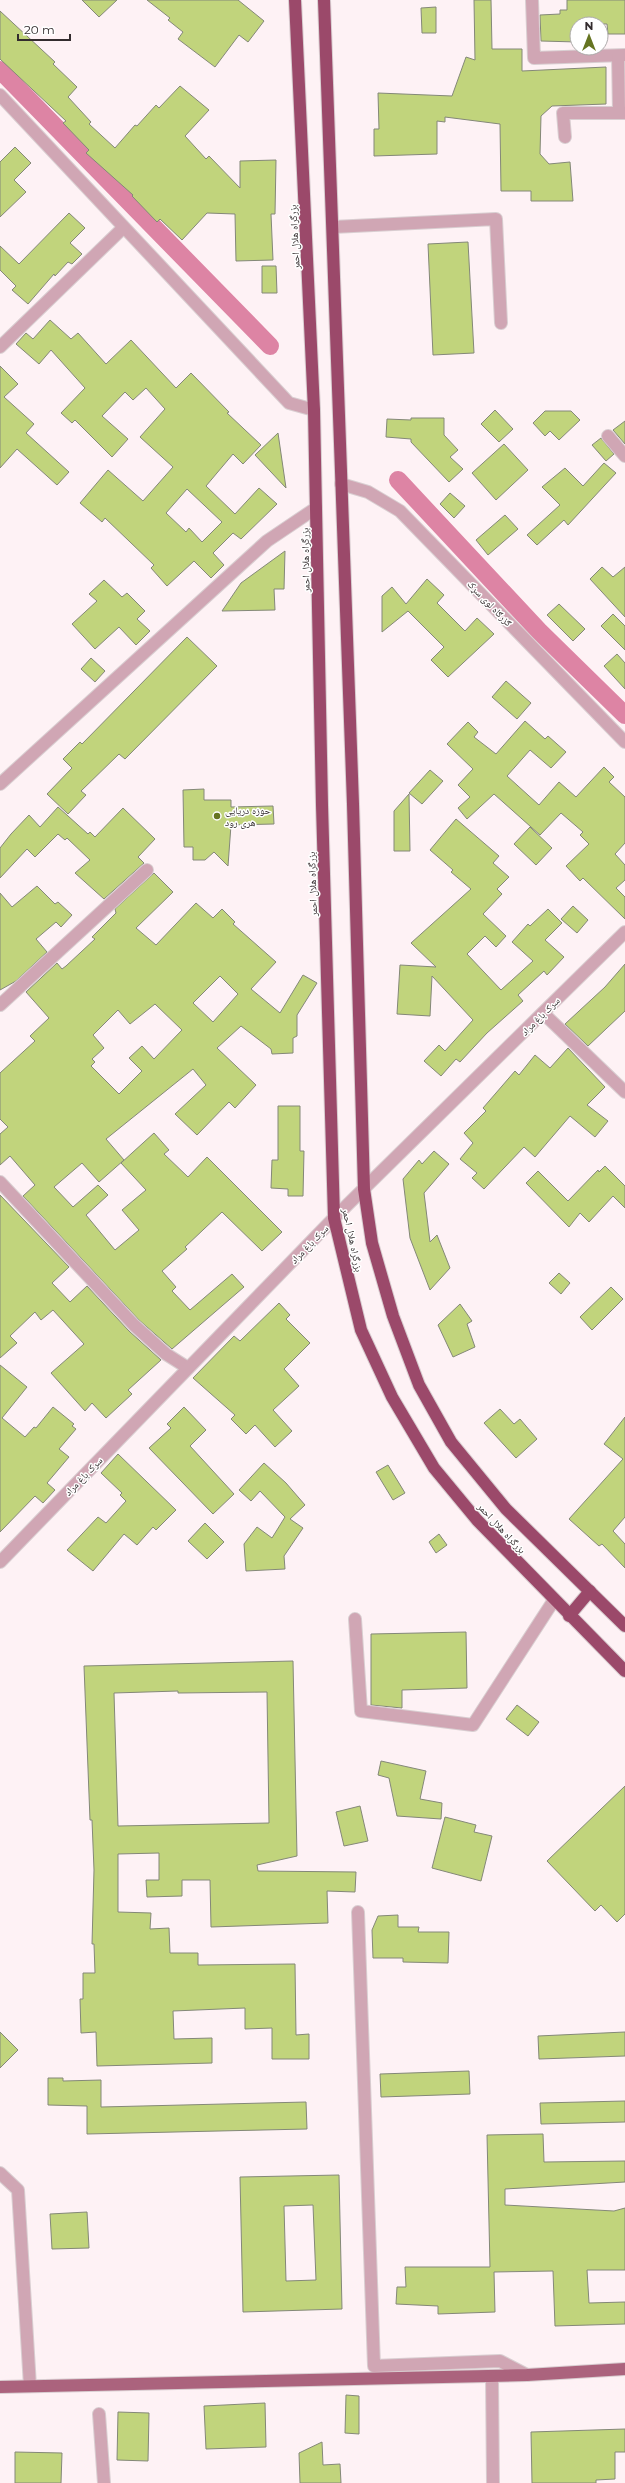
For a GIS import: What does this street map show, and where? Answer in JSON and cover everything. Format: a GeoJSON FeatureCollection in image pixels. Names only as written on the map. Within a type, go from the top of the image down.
{"type":"FeatureCollection","features":[{"type":"Feature","properties":{"kind":"highway","name":"بزرگراه هلال احمر"},"geometry":{"type":"LineString","coordinates":[[296,0],[314,410],[322,805],[334,1218],[361,1330],[392,1397],[434,1468],[477,1520],[569,1616],[625,1671]]}},
{"type":"Feature","properties":{"kind":"highway","name":"بزرگراه هلال احمر"},"geometry":{"type":"LineString","coordinates":[[324,0],[333,227],[364,1189],[372,1243],[394,1316],[419,1385],[451,1442],[506,1509],[625,1626]]}},
{"type":"Feature","properties":{"kind":"highway"},"geometry":{"type":"LineString","coordinates":[[569,1616],[590,1591]]}},
{"type":"Feature","properties":{"kind":"main road"},"geometry":{"type":"LineString","coordinates":[[0,2387],[527,2375],[625,2369]]}},
{"type":"Feature","properties":{"kind":"street"},"geometry":{"type":"LineString","coordinates":[[532,0],[534,58],[621,55],[622,113],[563,113],[565,137]]}},
{"type":"Feature","properties":{"kind":"street"},"geometry":{"type":"LineString","coordinates":[[0,95],[123,228],[289,403],[314,410]]}},
{"type":"Feature","properties":{"kind":"street"},"geometry":{"type":"LineString","coordinates":[[333,227],[496,219],[501,323]]}},
{"type":"Feature","properties":{"kind":"street"},"geometry":{"type":"LineString","coordinates":[[0,347],[123,228]]}},
{"type":"Feature","properties":{"kind":"street"},"geometry":{"type":"LineString","coordinates":[[608,436],[625,456]]}},
{"type":"Feature","properties":{"kind":"street","name":"ګزرګاه لوی سړک"},"geometry":{"type":"LineString","coordinates":[[341,484],[368,492],[400,511],[625,742]]}},
{"type":"Feature","properties":{"kind":"street"},"geometry":{"type":"LineString","coordinates":[[0,784],[266,541],[316,508]]}},
{"type":"Feature","properties":{"kind":"street"},"geometry":{"type":"LineString","coordinates":[[0,1005],[147,870]]}},
{"type":"Feature","properties":{"kind":"street","name":"سرک باغ مراد"},"geometry":{"type":"LineString","coordinates":[[0,1562],[334,1218],[625,932]]}},
{"type":"Feature","properties":{"kind":"street"},"geometry":{"type":"LineString","coordinates":[[543,1013],[625,1092]]}},
{"type":"Feature","properties":{"kind":"street"},"geometry":{"type":"LineString","coordinates":[[0,1182],[134,1325],[166,1354],[188,1368]]}},
{"type":"Feature","properties":{"kind":"street"},"geometry":{"type":"LineString","coordinates":[[356,1619],[361,1711],[473,1725],[554,1600]]}},
{"type":"Feature","properties":{"kind":"street"},"geometry":{"type":"LineString","coordinates":[[358,1912],[374,2366],[500,2361],[527,2375]]}},
{"type":"Feature","properties":{"kind":"street"},"geometry":{"type":"LineString","coordinates":[[0,2173],[18,2190],[30,2386]]}},
{"type":"Feature","properties":{"kind":"street"},"geometry":{"type":"LineString","coordinates":[[492,2376],[493,2483]]}},
{"type":"Feature","properties":{"kind":"street"},"geometry":{"type":"LineString","coordinates":[[100,2414],[104,2483]]}},
{"type":"Feature","properties":{"kind":"building"},"geometry":{"type":"Polygon","coordinates":[[[82,0],[117,0],[99,17],[82,0]]]}},
{"type":"Feature","properties":{"kind":"building"},"geometry":{"type":"Polygon","coordinates":[[[147,0],[238,0],[264,21],[248,42],[239,35],[215,67],[178,39],[183,32],[168,20],[170,18],[147,0]]]}},
{"type":"Feature","properties":{"kind":"building"},"geometry":{"type":"Polygon","coordinates":[[[474,0],[491,0],[492,49],[522,49],[522,71],[606,67],[606,104],[552,106],[541,116],[540,154],[549,164],[570,162],[573,201],[531,201],[531,191],[501,191],[500,124],[445,117],[445,122],[437,121],[437,154],[374,156],[374,129],[379,129],[378,93],[452,96],[466,57],[475,60],[474,0]]]}},
{"type":"Feature","properties":{"kind":"building"},"geometry":{"type":"Polygon","coordinates":[[[567,0],[625,0],[625,34],[609,34],[609,16],[569,16],[569,42],[541,41],[540,15],[560,14],[560,10],[567,10],[567,0]]]}},
{"type":"Feature","properties":{"kind":"building"},"geometry":{"type":"Polygon","coordinates":[[[436,7],[436,33],[422,33],[421,8],[436,7]]]}},
{"type":"Feature","properties":{"kind":"building"},"geometry":{"type":"Polygon","coordinates":[[[0,11],[55,62],[53,64],[77,87],[68,97],[91,122],[89,124],[115,148],[135,125],[137,126],[156,105],[159,108],[180,86],[209,110],[185,136],[206,159],[209,156],[240,188],[240,161],[276,160],[275,214],[271,214],[273,260],[236,261],[235,214],[207,213],[182,240],[160,219],[157,222],[132,196],[133,195],[86,153],[89,150],[63,123],[66,121],[0,59],[0,11]]]}},
{"type":"Feature","properties":{"kind":"building"},"geometry":{"type":"Polygon","coordinates":[[[15,147],[31,163],[14,180],[26,192],[0,217],[0,162],[15,147]]]}},
{"type":"Feature","properties":{"kind":"building"},"geometry":{"type":"Polygon","coordinates":[[[69,213],[85,228],[70,243],[82,254],[72,264],[68,262],[55,276],[54,274],[28,304],[12,290],[16,286],[0,270],[0,246],[19,264],[69,213]]]}},
{"type":"Feature","properties":{"kind":"building"},"geometry":{"type":"Polygon","coordinates":[[[468,242],[474,353],[433,355],[428,244],[468,242]]]}},
{"type":"Feature","properties":{"kind":"building"},"geometry":{"type":"Polygon","coordinates":[[[262,266],[276,266],[277,293],[262,293],[262,266]]]}},
{"type":"Feature","properties":{"kind":"building"},"geometry":{"type":"Polygon","coordinates":[[[50,320],[71,339],[78,333],[106,364],[131,340],[176,388],[191,373],[229,412],[227,413],[261,445],[243,464],[233,454],[206,486],[235,514],[259,488],[277,504],[241,539],[233,533],[213,553],[224,565],[211,578],[194,561],[167,586],[151,568],[154,565],[105,518],[102,522],[80,503],[108,470],[143,501],[173,467],[140,437],[165,409],[146,388],[133,400],[125,392],[102,416],[128,439],[112,457],[75,420],[72,423],[61,413],[85,388],[51,350],[39,364],[16,344],[26,333],[33,339],[50,320]],[[187,489],[166,513],[186,532],[189,528],[202,542],[222,522],[187,489]]]}},
{"type":"Feature","properties":{"kind":"building"},"geometry":{"type":"Polygon","coordinates":[[[0,366],[18,384],[4,397],[34,424],[26,433],[69,472],[57,485],[17,449],[0,468],[0,366]]]}},
{"type":"Feature","properties":{"kind":"building"},"geometry":{"type":"Polygon","coordinates":[[[495,410],[513,429],[499,442],[481,424],[495,410]]]}},
{"type":"Feature","properties":{"kind":"building"},"geometry":{"type":"Polygon","coordinates":[[[545,411],[571,411],[580,420],[559,440],[550,431],[545,436],[533,423],[545,411]]]}},
{"type":"Feature","properties":{"kind":"building"},"geometry":{"type":"Polygon","coordinates":[[[411,418],[444,418],[444,435],[458,450],[450,457],[463,469],[449,482],[411,442],[411,439],[386,437],[387,419],[411,420],[411,418]]]}},
{"type":"Feature","properties":{"kind":"building"},"geometry":{"type":"Polygon","coordinates":[[[625,421],[625,444],[613,430],[625,421]]]}},
{"type":"Feature","properties":{"kind":"building"},"geometry":{"type":"Polygon","coordinates":[[[278,433],[286,488],[255,455],[278,433]]]}},
{"type":"Feature","properties":{"kind":"building"},"geometry":{"type":"Polygon","coordinates":[[[601,438],[614,454],[606,461],[592,445],[601,438]]]}},
{"type":"Feature","properties":{"kind":"building"},"geometry":{"type":"Polygon","coordinates":[[[504,444],[528,470],[496,500],[472,473],[504,444]]]}},
{"type":"Feature","properties":{"kind":"building"},"geometry":{"type":"Polygon","coordinates":[[[604,463],[616,473],[568,525],[564,520],[537,545],[527,535],[560,505],[542,487],[565,468],[583,486],[604,463]]]}},
{"type":"Feature","properties":{"kind":"building"},"geometry":{"type":"Polygon","coordinates":[[[450,493],[465,506],[454,518],[440,504],[450,493]]]}},
{"type":"Feature","properties":{"kind":"building"},"geometry":{"type":"Polygon","coordinates":[[[505,515],[518,529],[488,555],[476,540],[505,515]]]}},
{"type":"Feature","properties":{"kind":"building"},"geometry":{"type":"Polygon","coordinates":[[[285,551],[284,589],[274,589],[275,610],[222,611],[241,583],[285,551]]]}},
{"type":"Feature","properties":{"kind":"building"},"geometry":{"type":"Polygon","coordinates":[[[602,567],[613,577],[625,567],[625,617],[590,579],[602,567]]]}},
{"type":"Feature","properties":{"kind":"building"},"geometry":{"type":"Polygon","coordinates":[[[427,579],[444,595],[437,603],[465,631],[477,618],[494,634],[448,677],[431,660],[444,647],[408,611],[382,632],[382,596],[392,587],[406,604],[427,579]]]}},
{"type":"Feature","properties":{"kind":"building"},"geometry":{"type":"Polygon","coordinates":[[[104,580],[122,597],[127,593],[145,611],[137,619],[150,631],[136,645],[119,627],[95,649],[72,624],[97,601],[89,594],[104,580]]]}},
{"type":"Feature","properties":{"kind":"building"},"geometry":{"type":"Polygon","coordinates":[[[559,604],[585,629],[573,641],[547,615],[559,604]]]}},
{"type":"Feature","properties":{"kind":"building"},"geometry":{"type":"Polygon","coordinates":[[[613,614],[625,626],[625,650],[601,626],[613,614]]]}},
{"type":"Feature","properties":{"kind":"building"},"geometry":{"type":"Polygon","coordinates":[[[187,637],[217,666],[125,759],[119,754],[81,791],[86,795],[68,814],[47,794],[72,768],[63,759],[80,742],[82,744],[187,637]]]}},
{"type":"Feature","properties":{"kind":"building"},"geometry":{"type":"Polygon","coordinates":[[[617,654],[625,663],[625,689],[604,666],[617,654]]]}},
{"type":"Feature","properties":{"kind":"building"},"geometry":{"type":"Polygon","coordinates":[[[91,658],[105,671],[95,682],[81,669],[91,658]]]}},
{"type":"Feature","properties":{"kind":"building"},"geometry":{"type":"Polygon","coordinates":[[[506,681],[531,703],[517,719],[492,697],[506,681]]]}},
{"type":"Feature","properties":{"kind":"building"},"geometry":{"type":"Polygon","coordinates":[[[525,721],[545,739],[548,736],[566,752],[551,768],[530,750],[507,776],[539,805],[559,782],[576,797],[604,767],[614,777],[609,782],[625,797],[625,843],[615,854],[625,865],[625,880],[616,888],[625,897],[625,919],[583,878],[580,881],[566,866],[589,844],[580,835],[583,832],[561,813],[540,835],[494,794],[467,819],[458,808],[470,797],[458,785],[473,769],[447,744],[468,722],[478,732],[474,737],[496,754],[525,721]]]}},
{"type":"Feature","properties":{"kind":"building"},"geometry":{"type":"Polygon","coordinates":[[[430,770],[443,781],[422,804],[409,793],[430,770]]]}},
{"type":"Feature","properties":{"kind":"building"},"geometry":{"type":"Polygon","coordinates":[[[204,789],[204,800],[231,800],[231,807],[273,806],[274,824],[231,825],[228,866],[214,852],[205,860],[193,860],[193,847],[184,847],[183,790],[204,789]]]}},
{"type":"Feature","properties":{"kind":"building"},"geometry":{"type":"Polygon","coordinates":[[[409,794],[410,851],[394,851],[394,811],[409,794]]]}},
{"type":"Feature","properties":{"kind":"building"},"geometry":{"type":"Polygon","coordinates":[[[58,807],[88,834],[90,832],[95,837],[123,808],[155,839],[138,857],[144,863],[104,899],[75,873],[90,860],[67,838],[65,840],[58,834],[35,857],[27,849],[0,878],[0,848],[11,834],[29,815],[40,827],[58,807]]]}},
{"type":"Feature","properties":{"kind":"building"},"geometry":{"type":"Polygon","coordinates":[[[456,819],[499,856],[493,863],[509,877],[497,889],[502,894],[483,914],[506,936],[496,947],[485,936],[467,954],[501,990],[533,961],[512,942],[528,924],[530,926],[548,909],[562,923],[545,940],[564,957],[547,975],[544,971],[518,995],[523,1001],[487,1033],[460,1062],[456,1059],[441,1076],[424,1061],[439,1045],[445,1051],[473,1020],[432,976],[430,1016],[397,1014],[400,965],[436,967],[411,943],[471,889],[451,872],[453,870],[430,850],[456,819]]]}},
{"type":"Feature","properties":{"kind":"building"},"geometry":{"type":"Polygon","coordinates":[[[530,827],[552,848],[536,865],[514,844],[530,827]]]}},
{"type":"Feature","properties":{"kind":"building"},"geometry":{"type":"Polygon","coordinates":[[[154,873],[173,892],[136,928],[156,945],[196,903],[213,918],[222,909],[235,922],[233,924],[276,962],[251,989],[280,1013],[303,975],[317,983],[297,1015],[297,1036],[293,1038],[293,1053],[272,1054],[271,1049],[241,1026],[217,1048],[256,1085],[235,1108],[229,1102],[197,1135],[175,1114],[206,1085],[193,1069],[106,1139],[124,1160],[99,1182],[82,1163],[54,1187],[73,1207],[98,1185],[108,1195],[86,1215],[115,1250],[139,1230],[122,1210],[146,1190],[121,1163],[154,1133],[169,1150],[164,1154],[188,1177],[207,1157],[282,1232],[262,1251],[222,1212],[185,1247],[187,1249],[162,1271],[176,1287],[172,1291],[190,1310],[232,1274],[244,1287],[172,1349],[139,1320],[23,1196],[35,1185],[10,1156],[0,1165],[0,1134],[8,1127],[0,1119],[0,1073],[35,1041],[30,1036],[49,1018],[26,992],[57,963],[62,969],[95,939],[92,937],[116,913],[115,909],[154,873]],[[220,976],[193,1003],[213,1022],[238,994],[220,976]],[[155,1004],[130,1024],[118,1010],[93,1035],[104,1048],[92,1059],[95,1062],[91,1066],[119,1094],[142,1071],[129,1058],[142,1046],[154,1059],[182,1030],[155,1004]]]}},
{"type":"Feature","properties":{"kind":"building"},"geometry":{"type":"Polygon","coordinates":[[[37,886],[55,904],[58,902],[72,915],[61,927],[56,922],[36,939],[47,952],[16,981],[0,990],[0,893],[12,907],[37,886]]]}},
{"type":"Feature","properties":{"kind":"building"},"geometry":{"type":"Polygon","coordinates":[[[573,906],[588,920],[577,933],[561,919],[573,906]]]}},
{"type":"Feature","properties":{"kind":"building"},"geometry":{"type":"Polygon","coordinates":[[[625,964],[625,1011],[588,1046],[565,1024],[605,987],[625,964]]]}},
{"type":"Feature","properties":{"kind":"building"},"geometry":{"type":"Polygon","coordinates":[[[568,1048],[605,1087],[587,1105],[608,1121],[595,1137],[570,1116],[535,1157],[524,1147],[484,1189],[472,1178],[477,1173],[460,1159],[473,1143],[464,1133],[486,1111],[483,1108],[515,1071],[519,1075],[535,1055],[550,1068],[568,1048]]]}},
{"type":"Feature","properties":{"kind":"building"},"geometry":{"type":"Polygon","coordinates":[[[278,1106],[300,1106],[300,1151],[304,1151],[303,1196],[288,1196],[288,1189],[271,1188],[272,1160],[278,1160],[278,1106]]]}},
{"type":"Feature","properties":{"kind":"building"},"geometry":{"type":"Polygon","coordinates":[[[434,1151],[449,1164],[424,1193],[430,1242],[437,1235],[450,1268],[430,1290],[410,1238],[403,1179],[419,1160],[422,1164],[434,1151]]]}},
{"type":"Feature","properties":{"kind":"building"},"geometry":{"type":"Polygon","coordinates":[[[605,1166],[625,1186],[625,1208],[613,1196],[589,1222],[580,1213],[569,1227],[526,1183],[538,1171],[568,1201],[598,1170],[599,1172],[605,1166]]]}},
{"type":"Feature","properties":{"kind":"building"},"geometry":{"type":"Polygon","coordinates":[[[0,1195],[69,1267],[52,1283],[70,1302],[87,1286],[129,1331],[161,1360],[128,1390],[132,1394],[106,1418],[92,1403],[85,1411],[51,1373],[84,1344],[53,1310],[41,1320],[35,1312],[10,1336],[17,1343],[0,1358],[0,1195]]]}},
{"type":"Feature","properties":{"kind":"building"},"geometry":{"type":"Polygon","coordinates":[[[559,1273],[570,1283],[561,1294],[549,1283],[559,1273]]]}},
{"type":"Feature","properties":{"kind":"building"},"geometry":{"type":"Polygon","coordinates":[[[611,1287],[623,1299],[592,1330],[580,1317],[611,1287]]]}},
{"type":"Feature","properties":{"kind":"building"},"geometry":{"type":"Polygon","coordinates":[[[279,1303],[290,1315],[286,1319],[310,1343],[284,1369],[299,1386],[273,1410],[292,1431],[275,1447],[255,1425],[246,1434],[231,1419],[235,1415],[193,1378],[234,1336],[240,1341],[279,1303]]]}},
{"type":"Feature","properties":{"kind":"building"},"geometry":{"type":"Polygon","coordinates":[[[460,1304],[472,1321],[467,1324],[475,1347],[453,1357],[438,1325],[460,1304]]]}},
{"type":"Feature","properties":{"kind":"building"},"geometry":{"type":"Polygon","coordinates":[[[0,1365],[27,1387],[2,1418],[25,1437],[34,1427],[36,1428],[53,1407],[74,1424],[72,1426],[76,1429],[59,1449],[69,1457],[47,1483],[55,1490],[43,1503],[35,1496],[0,1532],[0,1365]]]}},
{"type":"Feature","properties":{"kind":"building"},"geometry":{"type":"Polygon","coordinates":[[[184,1407],[206,1430],[190,1446],[234,1494],[213,1514],[149,1448],[171,1428],[167,1424],[184,1407]]]}},
{"type":"Feature","properties":{"kind":"building"},"geometry":{"type":"Polygon","coordinates":[[[500,1409],[514,1424],[520,1419],[537,1439],[516,1458],[484,1423],[500,1409]]]}},
{"type":"Feature","properties":{"kind":"building"},"geometry":{"type":"Polygon","coordinates":[[[625,1417],[625,1517],[613,1531],[625,1544],[625,1568],[602,1544],[599,1546],[569,1519],[623,1459],[604,1444],[625,1417]]]}},
{"type":"Feature","properties":{"kind":"building"},"geometry":{"type":"Polygon","coordinates":[[[118,1454],[176,1510],[156,1530],[153,1527],[137,1545],[124,1534],[93,1571],[67,1550],[98,1517],[106,1523],[126,1501],[120,1495],[122,1493],[101,1473],[118,1454]]]}},
{"type":"Feature","properties":{"kind":"building"},"geometry":{"type":"Polygon","coordinates":[[[264,1463],[286,1483],[305,1505],[290,1519],[303,1528],[284,1556],[285,1569],[246,1571],[244,1544],[257,1527],[272,1538],[285,1517],[260,1491],[251,1501],[239,1490],[264,1463]]]}},
{"type":"Feature","properties":{"kind":"building"},"geometry":{"type":"Polygon","coordinates":[[[388,1465],[405,1493],[393,1500],[376,1472],[388,1465]]]}},
{"type":"Feature","properties":{"kind":"building"},"geometry":{"type":"Polygon","coordinates":[[[205,1523],[224,1542],[207,1559],[188,1541],[205,1523]]]}},
{"type":"Feature","properties":{"kind":"building"},"geometry":{"type":"Polygon","coordinates":[[[439,1534],[447,1545],[436,1553],[429,1542],[439,1534]]]}},
{"type":"Feature","properties":{"kind":"building"},"geometry":{"type":"Polygon","coordinates":[[[466,1632],[467,1688],[402,1690],[402,1708],[371,1705],[371,1634],[466,1632]]]}},
{"type":"Feature","properties":{"kind":"building"},"geometry":{"type":"Polygon","coordinates":[[[293,1661],[297,1856],[257,1865],[258,1871],[356,1872],[355,1892],[327,1891],[328,1923],[211,1927],[210,1880],[182,1880],[182,1896],[147,1897],[146,1880],[159,1880],[159,1853],[118,1854],[118,1912],[151,1913],[150,1929],[169,1928],[170,1953],[198,1953],[198,1965],[295,1964],[296,2035],[309,2034],[309,2059],[272,2059],[272,2028],[245,2029],[245,2008],[173,2011],[174,2039],[212,2038],[212,2063],[97,2066],[96,2032],[81,2033],[80,1999],[83,1999],[83,1973],[95,1973],[94,1944],[92,1944],[94,1870],[92,1820],[90,1820],[84,1666],[293,1661]],[[178,1691],[114,1693],[118,1826],[269,1823],[267,1692],[178,1693],[178,1691]]]}},
{"type":"Feature","properties":{"kind":"building"},"geometry":{"type":"Polygon","coordinates":[[[517,1705],[539,1722],[528,1736],[506,1719],[517,1705]]]}},
{"type":"Feature","properties":{"kind":"building"},"geometry":{"type":"Polygon","coordinates":[[[381,1761],[426,1771],[420,1799],[442,1803],[441,1819],[397,1816],[389,1778],[378,1775],[381,1761]]]}},
{"type":"Feature","properties":{"kind":"building"},"geometry":{"type":"Polygon","coordinates":[[[625,1786],[625,1914],[617,1922],[601,1905],[595,1911],[547,1861],[625,1786]]]}},
{"type":"Feature","properties":{"kind":"building"},"geometry":{"type":"Polygon","coordinates":[[[360,1806],[368,1841],[344,1846],[336,1812],[360,1806]]]}},
{"type":"Feature","properties":{"kind":"building"},"geometry":{"type":"Polygon","coordinates":[[[445,1817],[476,1825],[474,1832],[492,1836],[481,1881],[432,1868],[445,1817]]]}},
{"type":"Feature","properties":{"kind":"building"},"geometry":{"type":"Polygon","coordinates":[[[398,1915],[398,1927],[419,1927],[418,1932],[449,1932],[448,1963],[403,1962],[403,1958],[373,1958],[372,1930],[378,1916],[398,1915]]]}},
{"type":"Feature","properties":{"kind":"building"},"geometry":{"type":"Polygon","coordinates":[[[0,2032],[18,2050],[0,2068],[0,2032]]]}},
{"type":"Feature","properties":{"kind":"building"},"geometry":{"type":"Polygon","coordinates":[[[625,2032],[625,2056],[539,2059],[538,2036],[625,2032]]]}},
{"type":"Feature","properties":{"kind":"building"},"geometry":{"type":"Polygon","coordinates":[[[469,2071],[470,2094],[381,2097],[380,2074],[469,2071]]]}},
{"type":"Feature","properties":{"kind":"building"},"geometry":{"type":"Polygon","coordinates":[[[48,2078],[63,2078],[63,2081],[101,2080],[101,2107],[306,2102],[307,2129],[87,2134],[87,2106],[48,2105],[48,2078]]]}},
{"type":"Feature","properties":{"kind":"building"},"geometry":{"type":"Polygon","coordinates":[[[625,2101],[625,2122],[541,2124],[540,2103],[625,2101]]]}},
{"type":"Feature","properties":{"kind":"building"},"geometry":{"type":"Polygon","coordinates":[[[543,2134],[544,2162],[625,2161],[625,2182],[505,2189],[505,2205],[614,2211],[625,2208],[625,2270],[587,2270],[589,2303],[625,2302],[625,2324],[555,2326],[553,2271],[494,2272],[495,2312],[438,2314],[438,2306],[396,2304],[397,2287],[406,2287],[405,2267],[490,2267],[487,2135],[543,2134]]]}},
{"type":"Feature","properties":{"kind":"building"},"geometry":{"type":"Polygon","coordinates":[[[339,2175],[342,2309],[243,2312],[240,2177],[339,2175]],[[313,2205],[284,2206],[286,2281],[316,2280],[313,2205]]]}},
{"type":"Feature","properties":{"kind":"building"},"geometry":{"type":"Polygon","coordinates":[[[87,2212],[89,2248],[52,2249],[50,2214],[87,2212]]]}},
{"type":"Feature","properties":{"kind":"building"},"geometry":{"type":"Polygon","coordinates":[[[346,2395],[359,2396],[359,2434],[345,2433],[346,2395]]]}},
{"type":"Feature","properties":{"kind":"building"},"geometry":{"type":"Polygon","coordinates":[[[265,2403],[266,2447],[206,2449],[204,2406],[265,2403]]]}},
{"type":"Feature","properties":{"kind":"building"},"geometry":{"type":"Polygon","coordinates":[[[118,2412],[149,2413],[148,2461],[117,2460],[118,2412]]]}},
{"type":"Feature","properties":{"kind":"building"},"geometry":{"type":"Polygon","coordinates":[[[625,2429],[625,2452],[615,2452],[615,2479],[596,2480],[596,2483],[532,2483],[531,2432],[625,2429]]]}},
{"type":"Feature","properties":{"kind":"building"},"geometry":{"type":"Polygon","coordinates":[[[322,2442],[323,2465],[340,2464],[341,2483],[300,2483],[299,2453],[322,2442]]]}},
{"type":"Feature","properties":{"kind":"building"},"geometry":{"type":"Polygon","coordinates":[[[15,2452],[62,2453],[61,2483],[15,2483],[15,2452]]]}},
{"type":"Feature","properties":{"kind":"waterway"},"geometry":{"type":"LineString","coordinates":[[0,70],[270,346]]}},
{"type":"Feature","properties":{"kind":"waterway"},"geometry":{"type":"LineString","coordinates":[[398,480],[539,631],[625,715]]}},
{"type":"Feature","properties":{"kind":"place","name":"حوزه دریایی هری رود"},"geometry":{"type":"Point","coordinates":[217,816]}}]}
